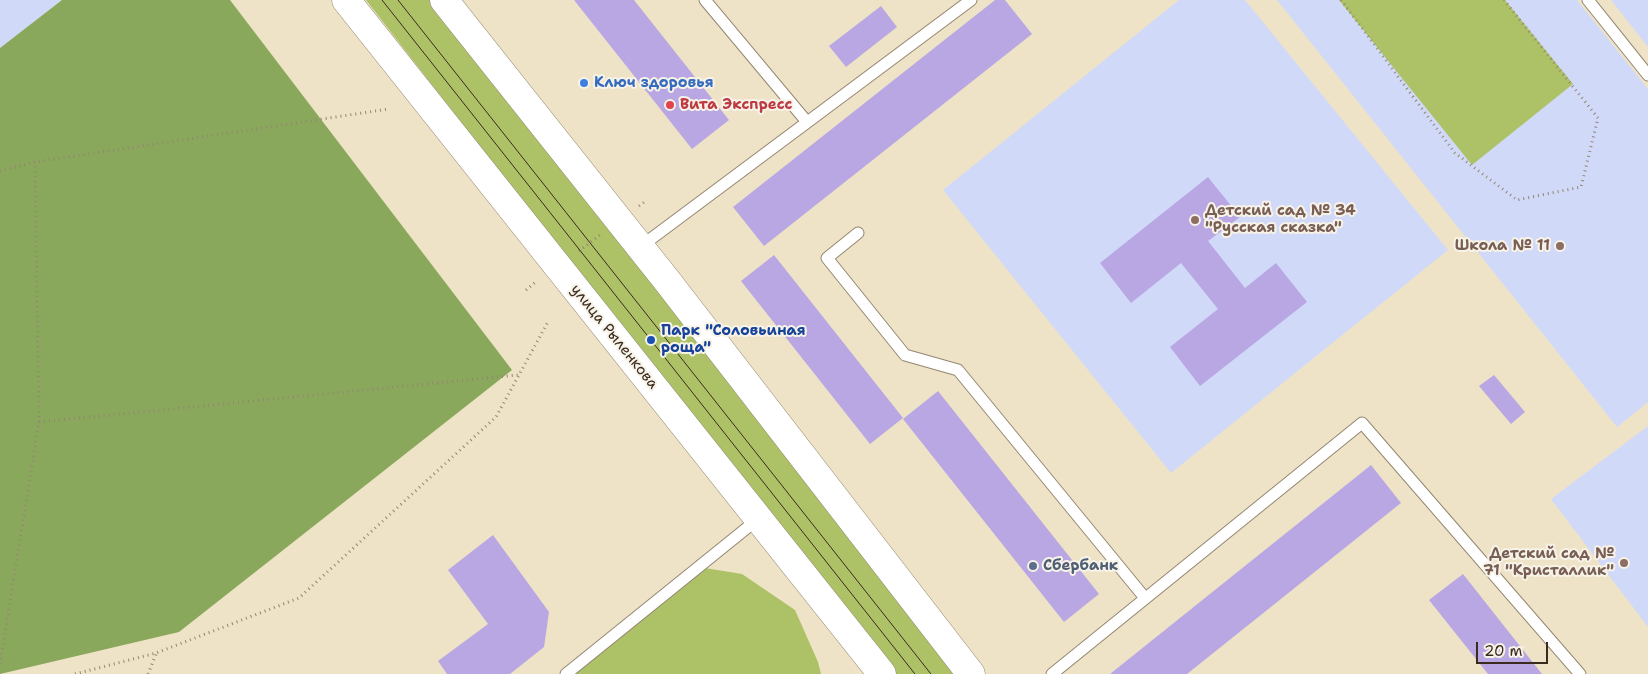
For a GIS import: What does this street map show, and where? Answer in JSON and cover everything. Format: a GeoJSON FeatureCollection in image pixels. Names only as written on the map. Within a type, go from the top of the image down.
{"type":"FeatureCollection","features":[{"type":"Feature","properties":{"kind":"street","name":"улица Рыленкова"},"geometry":{"type":"LineString","coordinates":[[346,0],[882,674]]}},
{"type":"Feature","properties":{"kind":"street"},"geometry":{"type":"LineString","coordinates":[[444,0],[640,247],[971,674]]}},
{"type":"Feature","properties":{"kind":"lane"},"geometry":{"type":"LineString","coordinates":[[705,0],[807,122]]}},
{"type":"Feature","properties":{"kind":"lane"},"geometry":{"type":"LineString","coordinates":[[640,247],[971,0]]}},
{"type":"Feature","properties":{"kind":"lane"},"geometry":{"type":"LineString","coordinates":[[1588,0],[1648,75]]}},
{"type":"Feature","properties":{"kind":"lane"},"geometry":{"type":"LineString","coordinates":[[858,233],[827,258],[905,355],[958,370],[1146,598]]}},
{"type":"Feature","properties":{"kind":"lane"},"geometry":{"type":"LineString","coordinates":[[1052,674],[1362,423],[1580,674]]}},
{"type":"Feature","properties":{"kind":"lane"},"geometry":{"type":"LineString","coordinates":[[566,674],[758,519]]}},
{"type":"Feature","properties":{"kind":"path"},"geometry":{"type":"LineString","coordinates":[[1341,0],[1455,153],[1517,200],[1581,187],[1598,118],[1504,0]]}},
{"type":"Feature","properties":{"kind":"path"},"geometry":{"type":"LineString","coordinates":[[0,171],[35,162],[389,109]]}},
{"type":"Feature","properties":{"kind":"path"},"geometry":{"type":"LineString","coordinates":[[0,664],[39,422],[35,162]]}},
{"type":"Feature","properties":{"kind":"path"},"geometry":{"type":"LineString","coordinates":[[526,290],[646,201]]}},
{"type":"Feature","properties":{"kind":"path"},"geometry":{"type":"LineString","coordinates":[[75,674],[156,653],[299,598],[496,417],[549,320]]}},
{"type":"Feature","properties":{"kind":"path"},"geometry":{"type":"LineString","coordinates":[[39,422],[518,375]]}},
{"type":"Feature","properties":{"kind":"path"},"geometry":{"type":"LineString","coordinates":[[148,674],[156,653]]}},
{"type":"Feature","properties":{"kind":"shaded area"},"geometry":{"type":"Polygon","coordinates":[[[0,0],[62,0],[0,48],[0,0]]]}},
{"type":"Feature","properties":{"kind":"shaded area","name":"Детский сад № 34 \"Русская сказка\""},"geometry":{"type":"Polygon","coordinates":[[[1179,0],[1245,0],[1448,250],[1171,473],[943,190],[1179,0]]]}},
{"type":"Feature","properties":{"kind":"shaded area","name":"Школа № 11"},"geometry":{"type":"Polygon","coordinates":[[[1277,0],[1577,0],[1648,89],[1648,402],[1617,427],[1277,0]]]}},
{"type":"Feature","properties":{"kind":"shaded area"},"geometry":{"type":"Polygon","coordinates":[[[1611,0],[1648,0],[1648,47],[1611,0]]]}},
{"type":"Feature","properties":{"kind":"shaded area","name":"Детский сад № 71 \"Кристаллик\""},"geometry":{"type":"Polygon","coordinates":[[[1648,426],[1648,627],[1551,499],[1648,426]]]}},
{"type":"Feature","properties":{"kind":"green space"},"geometry":{"type":"Polygon","coordinates":[[[62,0],[230,0],[512,370],[179,632],[0,674],[0,48],[62,0]]]}},
{"type":"Feature","properties":{"kind":"green space"},"geometry":{"type":"Polygon","coordinates":[[[366,0],[440,0],[971,674],[890,674],[366,0]]]}},
{"type":"Feature","properties":{"kind":"green space"},"geometry":{"type":"Polygon","coordinates":[[[1339,0],[1505,0],[1573,84],[1472,165],[1339,0]]]}},
{"type":"Feature","properties":{"kind":"green space"},"geometry":{"type":"Polygon","coordinates":[[[705,568],[742,574],[795,610],[818,662],[821,674],[573,674],[705,568]]]}},
{"type":"Feature","properties":{"kind":"building"},"geometry":{"type":"Polygon","coordinates":[[[574,0],[634,0],[729,120],[692,149],[574,0]]]}},
{"type":"Feature","properties":{"kind":"building"},"geometry":{"type":"Polygon","coordinates":[[[995,0],[1005,0],[1032,34],[764,246],[733,207],[995,0]]]}},
{"type":"Feature","properties":{"kind":"building"},"geometry":{"type":"Polygon","coordinates":[[[881,6],[897,27],[846,67],[829,46],[881,6]]]}},
{"type":"Feature","properties":{"kind":"building"},"geometry":{"type":"Polygon","coordinates":[[[1208,177],[1240,217],[1208,241],[1245,288],[1276,263],[1307,302],[1200,386],[1170,347],[1218,309],[1181,263],[1131,303],[1100,263],[1208,177]]]}},
{"type":"Feature","properties":{"kind":"building"},"geometry":{"type":"Polygon","coordinates":[[[774,255],[903,418],[870,444],[741,281],[774,255]]]}},
{"type":"Feature","properties":{"kind":"building"},"geometry":{"type":"Polygon","coordinates":[[[1494,375],[1525,412],[1511,424],[1479,386],[1494,375]]]}},
{"type":"Feature","properties":{"kind":"building"},"geometry":{"type":"Polygon","coordinates":[[[938,391],[1099,594],[1064,622],[903,419],[938,391]]]}},
{"type":"Feature","properties":{"kind":"building"},"geometry":{"type":"Polygon","coordinates":[[[1371,465],[1401,503],[1187,674],[1110,674],[1371,465]]]}},
{"type":"Feature","properties":{"kind":"building"},"geometry":{"type":"Polygon","coordinates":[[[493,535],[549,612],[544,647],[510,674],[447,674],[438,661],[488,624],[448,570],[493,535]]]}},
{"type":"Feature","properties":{"kind":"building"},"geometry":{"type":"Polygon","coordinates":[[[1463,574],[1542,674],[1488,674],[1429,600],[1463,574]]]}},
{"type":"Feature","properties":{"kind":"tram line"},"geometry":{"type":"LineString","coordinates":[[382,0],[915,674]]}},
{"type":"Feature","properties":{"kind":"tram line"},"geometry":{"type":"LineString","coordinates":[[398,0],[931,674]]}},
{"type":"Feature","properties":{"kind":"place","name":"Ключ здоровья"},"geometry":{"type":"Point","coordinates":[584,83]}},
{"type":"Feature","properties":{"kind":"place","name":"Вита Экспресс"},"geometry":{"type":"Point","coordinates":[670,105]}},
{"type":"Feature","properties":{"kind":"place","name":"Детский сад № 34 \"Русская сказка\""},"geometry":{"type":"Point","coordinates":[1195,220]}},
{"type":"Feature","properties":{"kind":"place","name":"Школа № 11"},"geometry":{"type":"Point","coordinates":[1560,246]}},
{"type":"Feature","properties":{"kind":"place","name":"Парк \"Соловьиная роща\""},"geometry":{"type":"Point","coordinates":[651,340]}},
{"type":"Feature","properties":{"kind":"place","name":"Детский сад № 71 \"Кристаллик\""},"geometry":{"type":"Point","coordinates":[1624,563]}},
{"type":"Feature","properties":{"kind":"place","name":"Сбербанк"},"geometry":{"type":"Point","coordinates":[1033,566]}}]}
